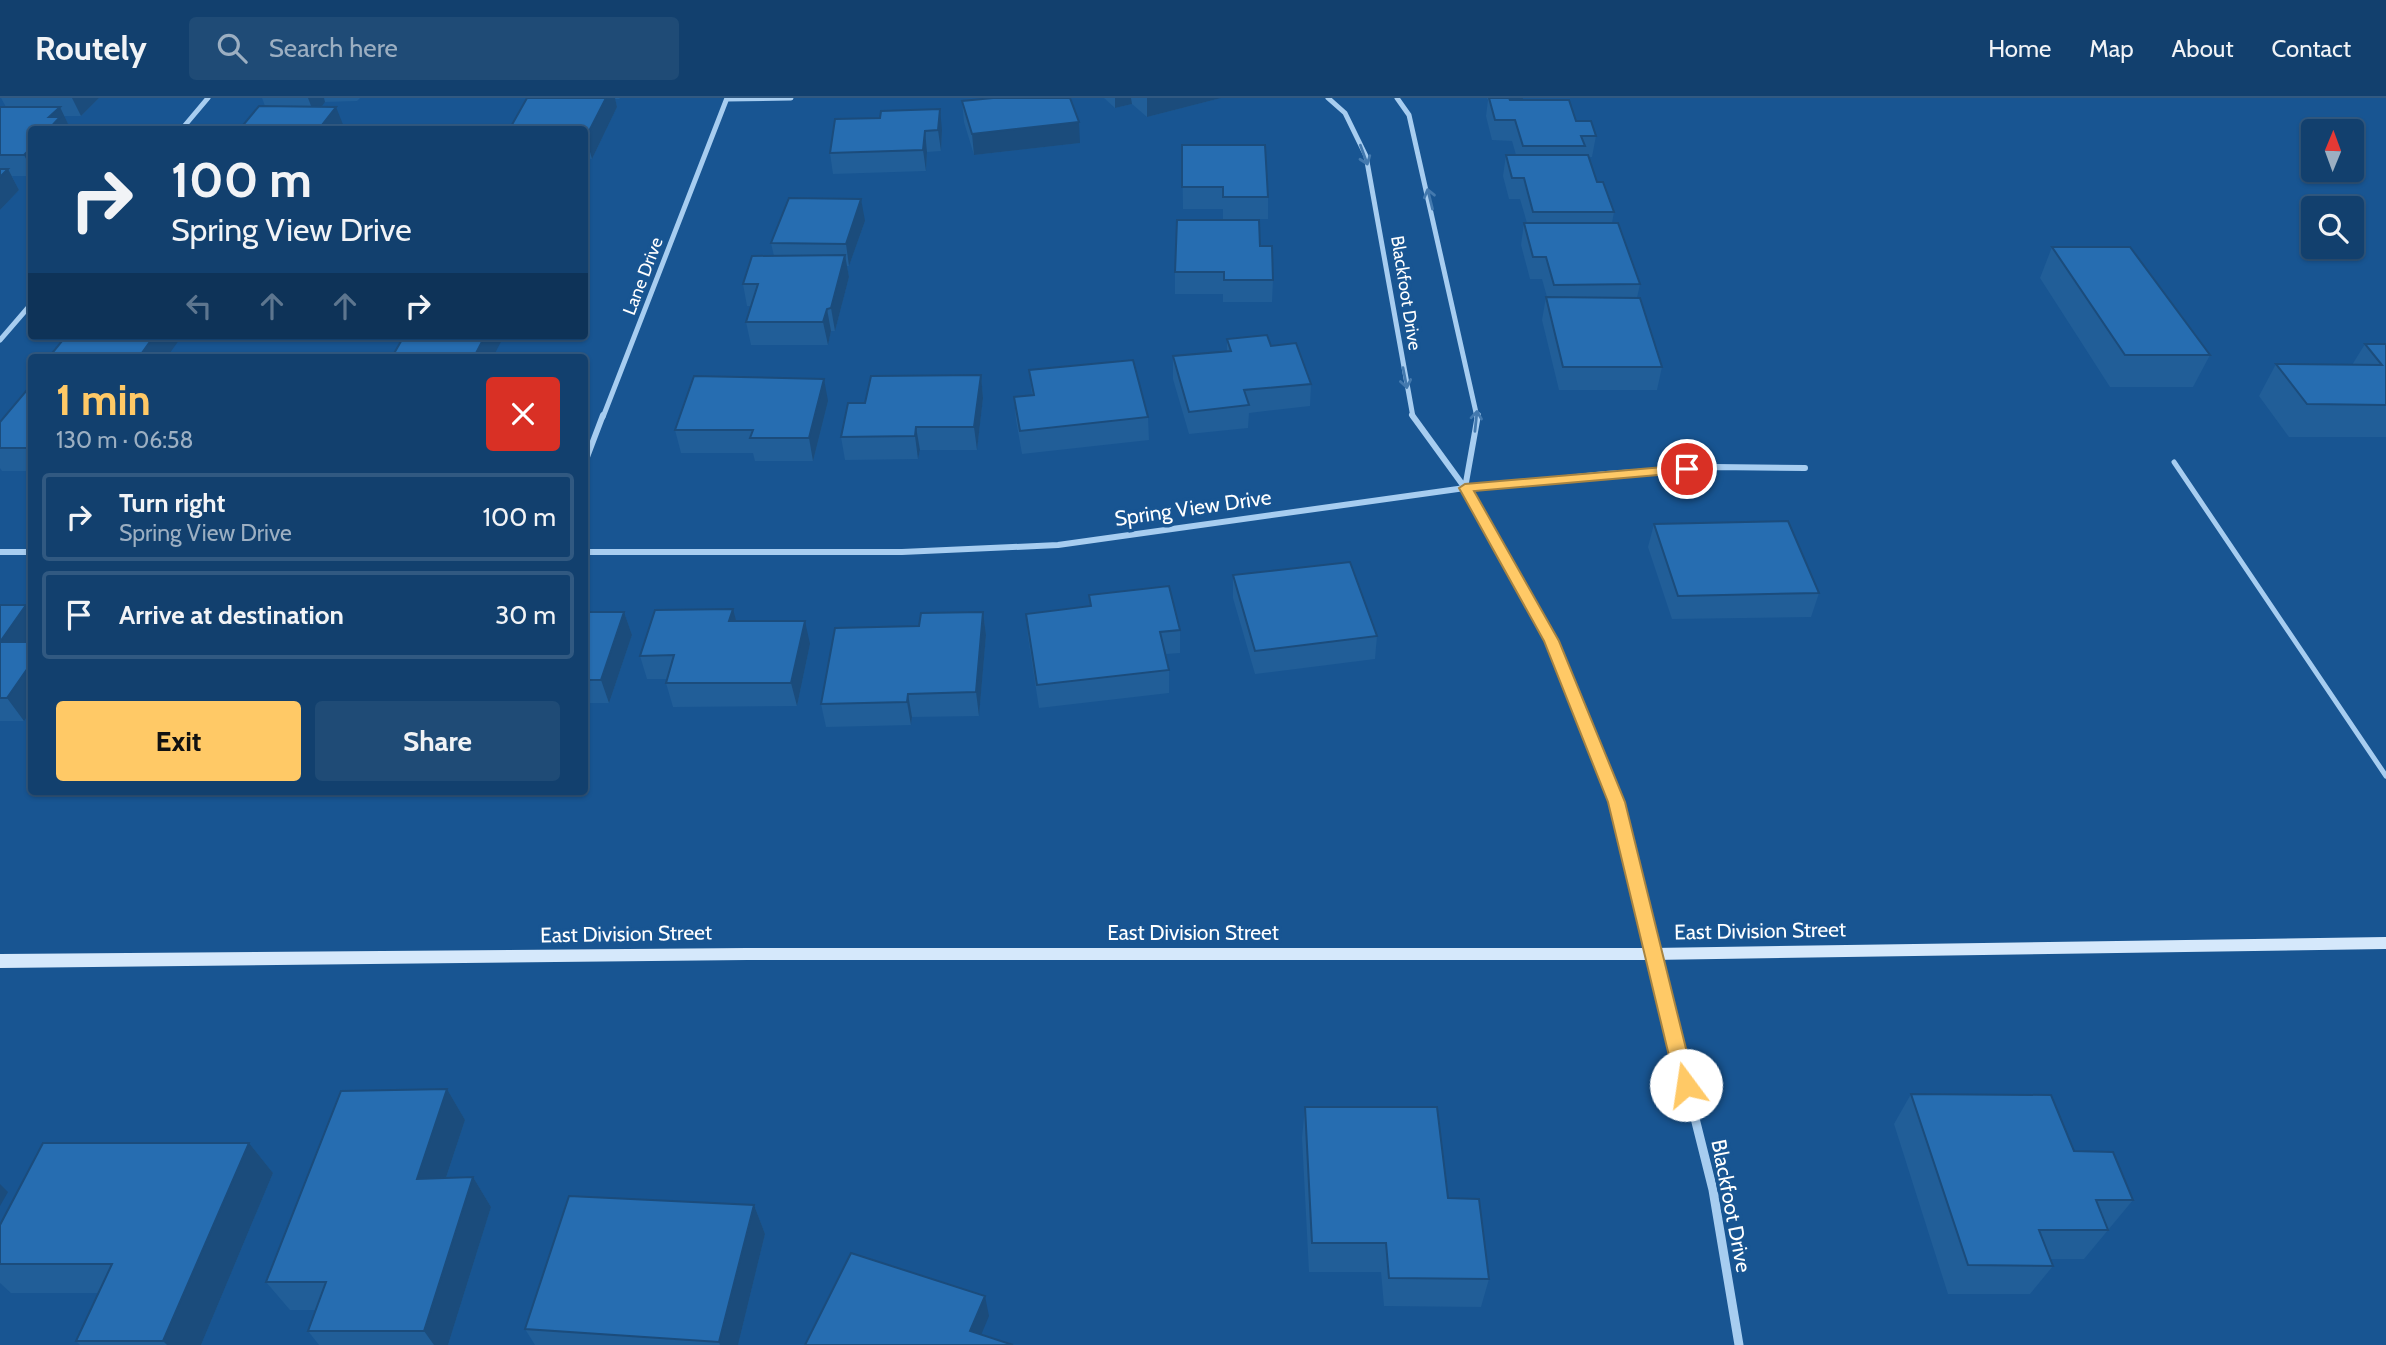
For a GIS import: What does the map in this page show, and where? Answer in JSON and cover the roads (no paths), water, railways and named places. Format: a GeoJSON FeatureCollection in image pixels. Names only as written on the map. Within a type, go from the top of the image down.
{"type":"FeatureCollection","features":[{"type":"Feature","properties":{"kind":"street"},"geometry":{"type":"LineString","coordinates":[[184,126],[208,98]]}},
{"type":"Feature","properties":{"kind":"street"},"geometry":{"type":"LineString","coordinates":[[727,99],[791,98]]}},
{"type":"Feature","properties":{"kind":"street","name":"Blackfoot Drive"},"geometry":{"type":"LineString","coordinates":[[1328,98],[1345,113],[1366,156],[1412,416],[1465,488],[1552,641],[1616,802],[1713,1190],[1739,1345]]}},
{"type":"Feature","properties":{"kind":"street","name":"Blackfoot Drive"},"geometry":{"type":"LineString","coordinates":[[1397,98],[1409,115],[1478,413],[1465,488]]}},
{"type":"Feature","properties":{"kind":"street","name":"Lane Drive"},"geometry":{"type":"LineString","coordinates":[[588,455],[727,99]]}},
{"type":"Feature","properties":{"kind":"street"},"geometry":{"type":"LineString","coordinates":[[0,340],[28,308]]}},
{"type":"Feature","properties":{"kind":"street","name":"Spring View Drive"},"geometry":{"type":"LineString","coordinates":[[588,552],[902,552],[1058,545],[1465,488],[1605,474],[1714,467],[1805,468]]}},
{"type":"Feature","properties":{"kind":"street"},"geometry":{"type":"LineString","coordinates":[[0,552],[28,552]]}},
{"type":"Feature","properties":{"kind":"street","name":"East Division Street"},"geometry":{"type":"LineString","coordinates":[[0,961],[747,954],[1653,954],[2386,943]]}},
{"type":"Feature","properties":{"kind":"lane"},"geometry":{"type":"LineString","coordinates":[[2174,462],[2386,776]]}}]}
